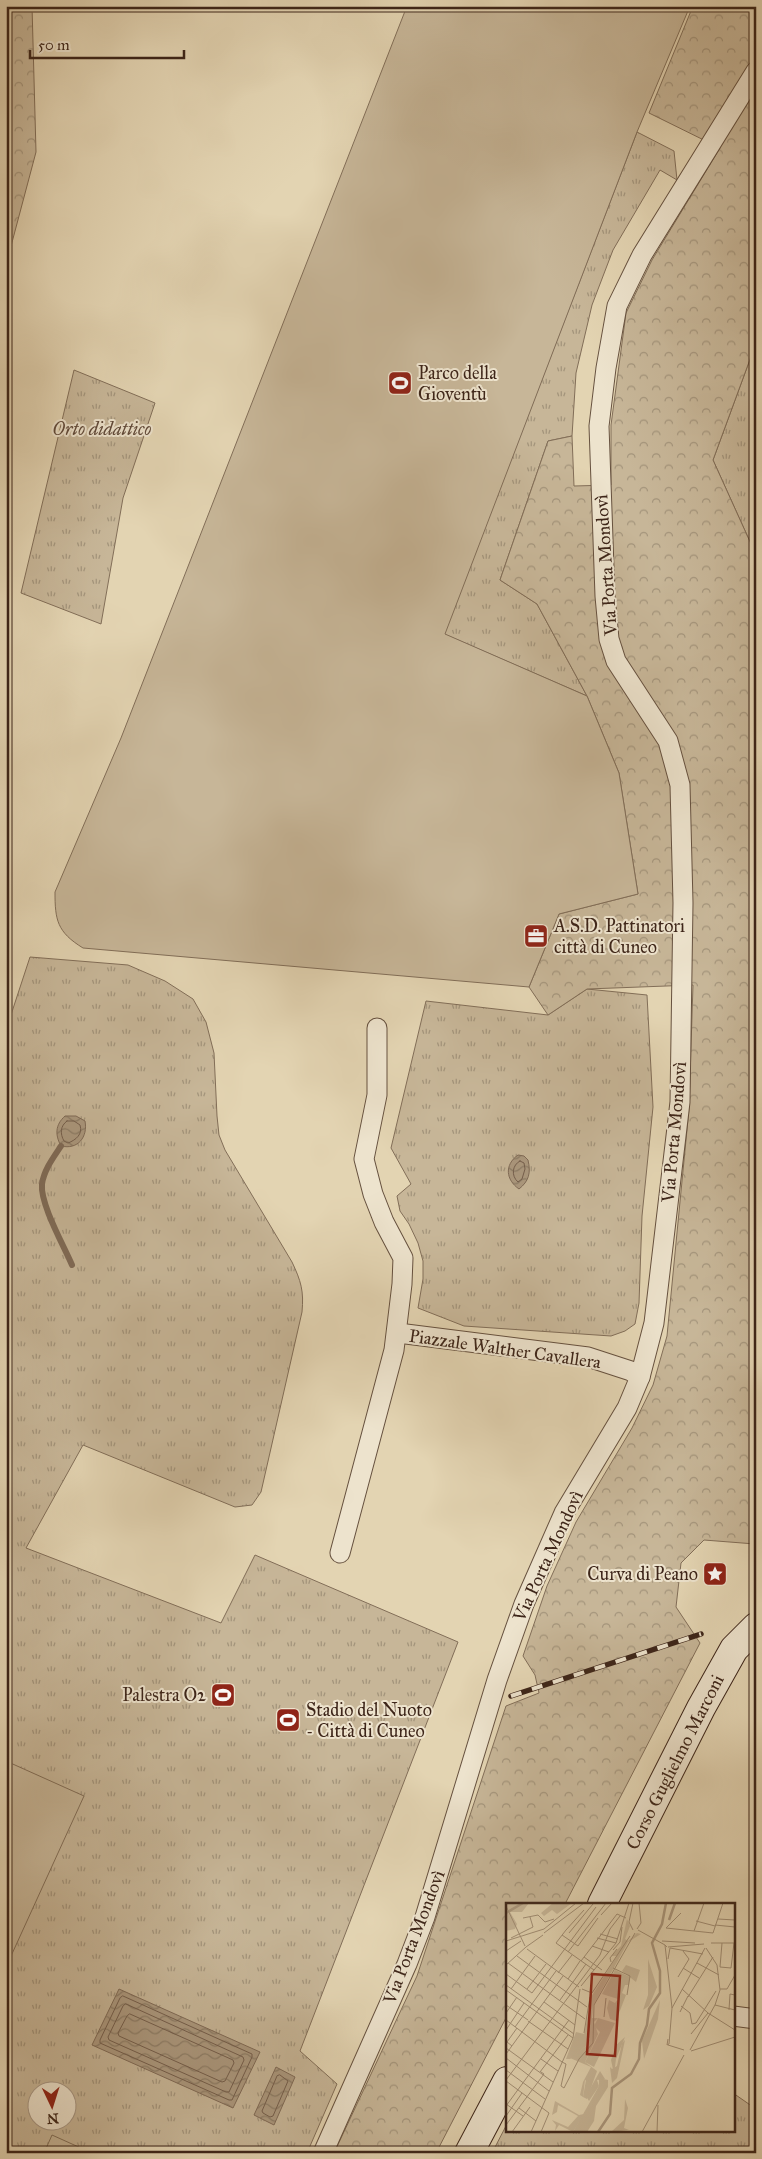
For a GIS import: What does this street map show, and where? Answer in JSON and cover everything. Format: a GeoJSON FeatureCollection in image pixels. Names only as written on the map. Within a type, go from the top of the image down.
{"type":"FeatureCollection","features":[{"type":"Feature","properties":{"kind":"street","name":"Via Porta Mondovì"},"geometry":{"type":"LineString","coordinates":[[323,2153],[407,1964],[425,1917],[497,1680],[524,1604],[564,1513],[627,1408],[640,1377],[654,1323],[680,1102],[683,903],[680,785],[668,740],[616,661],[610,639],[605,596],[599,426],[606,368],[617,306],[642,255],[756,70]]}},
{"type":"Feature","properties":{"kind":"street","name":"Piazzale Walther Cavallera"},"geometry":{"type":"LineString","coordinates":[[340,1553],[398,1333],[397,1314],[402,1284],[403,1258],[384,1222],[373,1194],[364,1159],[377,1095],[377,1028]]}},
{"type":"Feature","properties":{"kind":"street","name":"Piazzale Walther Cavallera"},"geometry":{"type":"LineString","coordinates":[[398,1333],[424,1338],[588,1357],[631,1371],[640,1377]]}},
{"type":"Feature","properties":{"kind":"street","name":"Corso Guglielmo Marconi"},"geometry":{"type":"LineString","coordinates":[[603,1903],[701,1708],[734,1649],[756,1627]]}},
{"type":"Feature","properties":{"kind":"street"},"geometry":{"type":"LineString","coordinates":[[734,2016],[756,2019]]}},
{"type":"Feature","properties":{"kind":"street"},"geometry":{"type":"LineString","coordinates":[[469,2153],[506,2084]]}},
{"type":"Feature","properties":{"kind":"green space"},"geometry":{"type":"Polygon","coordinates":[[[6,6],[32,6],[36,152],[6,265],[6,6]]]}},
{"type":"Feature","properties":{"kind":"green space","name":"Parco della Gioventù"},"geometry":{"type":"Polygon","coordinates":[[[407,6],[690,6],[637,132],[445,634],[587,696],[619,773],[638,894],[559,914],[529,987],[83,948],[74,942],[59,925],[55,892],[121,738],[407,6]]]}},
{"type":"Feature","properties":{"kind":"green space"},"geometry":{"type":"Polygon","coordinates":[[[693,6],[756,6],[756,343],[713,460],[756,555],[756,1541],[755,1544],[704,1540],[681,1563],[676,1607],[700,1643],[566,1903],[506,1903],[506,2018],[436,2153],[334,2153],[417,1976],[506,1706],[539,1693],[535,1675],[523,1656],[547,1586],[576,1522],[632,1428],[653,1385],[667,1336],[689,1109],[693,985],[587,989],[548,1015],[529,987],[559,914],[638,894],[619,773],[587,696],[537,604],[500,580],[548,441],[572,436],[574,486],[611,485],[611,425],[626,313],[652,260],[720,148],[649,113],[693,6]]]}},
{"type":"Feature","properties":{"kind":"green space"},"geometry":{"type":"Polygon","coordinates":[[[637,132],[674,151],[677,180],[660,170],[613,250],[592,305],[576,373],[572,436],[548,441],[500,580],[537,604],[587,696],[444,634],[637,132]]]}},
{"type":"Feature","properties":{"kind":"green space"},"geometry":{"type":"Polygon","coordinates":[[[756,343],[756,555],[713,460],[756,343]]]}},
{"type":"Feature","properties":{"kind":"green space","name":"Orto didattico"},"geometry":{"type":"Polygon","coordinates":[[[74,370],[155,403],[123,498],[101,624],[21,593],[74,370]]]}},
{"type":"Feature","properties":{"kind":"green space"},"geometry":{"type":"Polygon","coordinates":[[[30,957],[128,965],[165,981],[193,999],[206,1022],[214,1053],[219,1135],[225,1150],[292,1262],[300,1281],[303,1298],[302,1312],[261,1492],[252,1505],[235,1507],[83,1445],[26,1548],[221,1623],[255,1555],[458,1642],[300,2051],[337,2084],[307,2153],[6,2153],[6,1030],[30,957]]]}},
{"type":"Feature","properties":{"kind":"green space"},"geometry":{"type":"Polygon","coordinates":[[[587,989],[647,995],[653,1107],[642,1216],[639,1303],[635,1324],[625,1331],[611,1336],[464,1326],[418,1308],[423,1279],[423,1261],[418,1243],[400,1211],[397,1196],[411,1184],[391,1148],[426,1001],[548,1015],[587,989]]]}},
{"type":"Feature","properties":{"kind":"green space"},"geometry":{"type":"Polygon","coordinates":[[[6,1761],[84,1796],[6,1967],[6,1761]]]}},
{"type":"Feature","properties":{"kind":"green space"},"geometry":{"type":"Polygon","coordinates":[[[734,2094],[756,2109],[756,2153],[492,2153],[506,2126],[506,2132],[734,2132],[734,2094]]]}},
{"type":"Feature","properties":{"kind":"green space"},"geometry":{"type":"Polygon","coordinates":[[[52,2135],[92,2153],[44,2153],[52,2135]]]}},
{"type":"Feature","properties":{"kind":"water"},"geometry":{"type":"Polygon","coordinates":[[[65,1116],[76,1116],[85,1121],[86,1127],[80,1141],[67,1147],[61,1146],[57,1130],[59,1123],[65,1116]]]}},
{"type":"Feature","properties":{"kind":"water"},"geometry":{"type":"Polygon","coordinates":[[[518,1155],[524,1156],[528,1160],[529,1169],[527,1180],[519,1189],[511,1181],[508,1172],[510,1163],[518,1155]]]}},
{"type":"Feature","properties":{"kind":"water"},"geometry":{"type":"Polygon","coordinates":[[[119,1989],[260,2052],[233,2108],[92,2045],[119,1989]]]}},
{"type":"Feature","properties":{"kind":"water"},"geometry":{"type":"Polygon","coordinates":[[[276,2067],[295,2077],[274,2125],[254,2115],[276,2067]]]}},
{"type":"Feature","properties":{"kind":"waterway"},"geometry":{"type":"LineString","coordinates":[[61,1146],[49,1164],[42,1184],[42,1192],[53,1225],[72,1265]]}},
{"type":"Feature","properties":{"kind":"railway"},"geometry":{"type":"LineString","coordinates":[[511,1696],[701,1634]]}},
{"type":"Feature","properties":{"kind":"place","name":"Parco della Gioventù"},"geometry":{"type":"Point","coordinates":[400,383]}},
{"type":"Feature","properties":{"kind":"place","name":"A.S.D. Pattinatori città di Cuneo"},"geometry":{"type":"Point","coordinates":[536,936]}},
{"type":"Feature","properties":{"kind":"place","name":"Curva di Peano"},"geometry":{"type":"Point","coordinates":[715,1574]}},
{"type":"Feature","properties":{"kind":"place","name":"Palestra O2"},"geometry":{"type":"Point","coordinates":[223,1695]}},
{"type":"Feature","properties":{"kind":"place","name":"Stadio del Nuoto - Città di Cuneo"},"geometry":{"type":"Point","coordinates":[288,1720]}}]}
